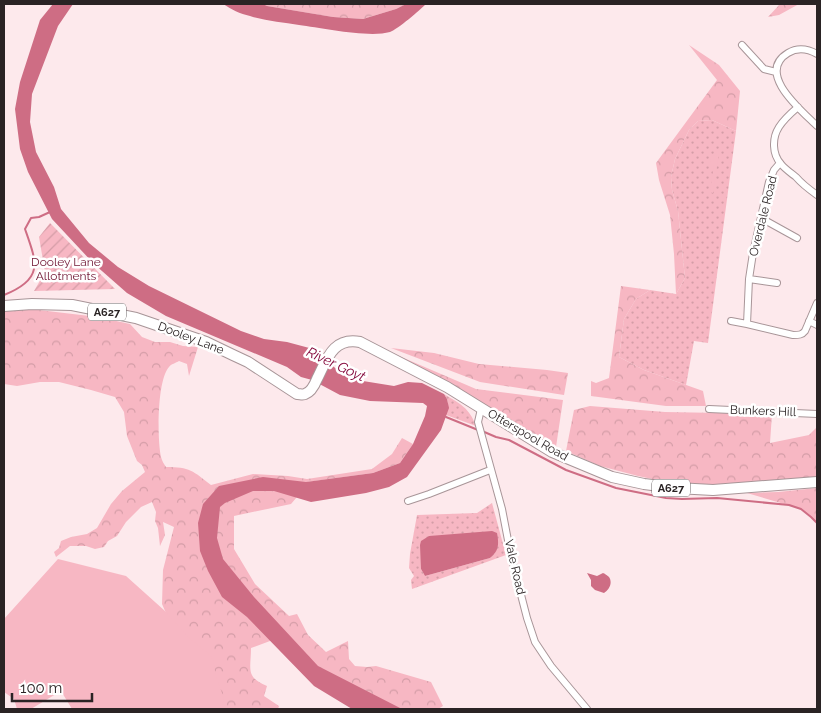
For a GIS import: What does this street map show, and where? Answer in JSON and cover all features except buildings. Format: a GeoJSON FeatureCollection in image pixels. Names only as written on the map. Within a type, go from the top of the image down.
{"type":"FeatureCollection","features":[{"type":"Feature","properties":{"kind":"main road","name":"Dooley Lane"},"geometry":{"type":"LineString","coordinates":[[4,306],[32,304],[72,305],[136,318],[206,342],[248,362],[297,394],[305,394],[312,388],[330,353],[342,342]]}},
{"type":"Feature","properties":{"kind":"main road","name":"Otterspool Road"},"geometry":{"type":"LineString","coordinates":[[342,342],[351,340],[366,344],[447,387],[552,452],[612,476],[644,484],[713,490],[817,482]]}},
{"type":"Feature","properties":{"kind":"street"},"geometry":{"type":"LineString","coordinates":[[742,45],[764,69],[776,72]]}},
{"type":"Feature","properties":{"kind":"street"},"geometry":{"type":"LineString","coordinates":[[817,54],[806,49],[796,49],[781,58],[776,72],[784,90],[817,126]]}},
{"type":"Feature","properties":{"kind":"street","name":"Overdale Road"},"geometry":{"type":"LineString","coordinates":[[747,324],[749,279],[753,253],[769,182],[774,170],[780,163],[775,154],[774,137],[778,128],[798,106]]}},
{"type":"Feature","properties":{"kind":"street"},"geometry":{"type":"LineString","coordinates":[[780,163],[817,195]]}},
{"type":"Feature","properties":{"kind":"street"},"geometry":{"type":"LineString","coordinates":[[761,218],[797,238]]}},
{"type":"Feature","properties":{"kind":"street"},"geometry":{"type":"LineString","coordinates":[[749,279],[777,283]]}},
{"type":"Feature","properties":{"kind":"street"},"geometry":{"type":"LineString","coordinates":[[731,321],[799,335],[805,331],[817,303]]}},
{"type":"Feature","properties":{"kind":"street"},"geometry":{"type":"LineString","coordinates":[[809,321],[817,325]]}},
{"type":"Feature","properties":{"kind":"street","name":"Bunkers Hill"},"geometry":{"type":"LineString","coordinates":[[709,408],[817,414]]}},
{"type":"Feature","properties":{"kind":"street","name":"Vale Road"},"geometry":{"type":"LineString","coordinates":[[481,409],[478,422],[502,509],[527,618],[535,642],[550,666],[587,709]]}},
{"type":"Feature","properties":{"kind":"street"},"geometry":{"type":"LineString","coordinates":[[408,501],[490,470]]}},
{"type":"Feature","properties":{"kind":"green space"},"geometry":{"type":"Polygon","coordinates":[[[263,4],[406,4],[363,19],[333,17],[263,4]]]}},
{"type":"Feature","properties":{"kind":"green space"},"geometry":{"type":"Polygon","coordinates":[[[780,4],[799,4],[779,15],[768,17],[780,4]]]}},
{"type":"Feature","properties":{"kind":"green space"},"geometry":{"type":"Polygon","coordinates":[[[689,45],[719,65],[740,91],[736,131],[712,120],[698,121],[689,130],[675,159],[671,177],[672,190],[678,211],[685,278],[676,294],[670,215],[659,180],[656,163],[717,80],[689,45]]]}},
{"type":"Feature","properties":{"kind":"green space"},"geometry":{"type":"Polygon","coordinates":[[[712,120],[736,131],[708,343],[694,341],[686,385],[644,370],[619,357],[624,319],[636,299],[650,290],[676,294],[685,278],[678,211],[672,190],[671,177],[675,159],[689,130],[698,121],[712,120]]]}},
{"type":"Feature","properties":{"kind":"green space"},"geometry":{"type":"Polygon","coordinates":[[[716,152],[719,153],[713,193],[710,192],[714,164],[710,164],[711,157],[716,152]]]}},
{"type":"Feature","properties":{"kind":"green space","name":"Dooley Lane Allotments"},"geometry":{"type":"Polygon","coordinates":[[[50,223],[115,289],[34,291],[45,272],[39,237],[50,223]]]}},
{"type":"Feature","properties":{"kind":"green space"},"geometry":{"type":"Polygon","coordinates":[[[621,286],[650,290],[636,299],[624,319],[619,357],[644,370],[703,391],[706,406],[666,406],[591,396],[591,381],[596,383],[609,378],[621,286]]]}},
{"type":"Feature","properties":{"kind":"green space"},"geometry":{"type":"Polygon","coordinates":[[[4,310],[39,310],[98,317],[130,324],[142,337],[155,342],[170,342],[183,346],[198,347],[189,376],[187,364],[179,361],[170,366],[165,374],[159,410],[160,448],[161,458],[166,467],[191,471],[211,485],[253,474],[307,479],[372,469],[392,454],[402,438],[413,444],[400,463],[373,473],[307,482],[291,504],[234,516],[234,549],[255,584],[289,616],[297,614],[308,635],[326,652],[348,641],[349,659],[355,666],[376,666],[431,682],[443,706],[438,709],[373,709],[278,638],[251,648],[250,667],[252,676],[267,686],[264,696],[279,706],[278,709],[223,709],[172,627],[162,604],[163,570],[174,527],[163,522],[165,535],[160,546],[158,528],[155,521],[156,512],[152,502],[141,507],[126,522],[117,536],[108,541],[104,547],[95,549],[86,546],[70,546],[56,557],[54,552],[59,548],[61,541],[87,534],[97,528],[111,504],[122,491],[145,472],[142,465],[137,461],[127,436],[124,412],[115,397],[59,382],[40,382],[17,386],[4,384],[4,310]]]}},
{"type":"Feature","properties":{"kind":"green space"},"geometry":{"type":"Polygon","coordinates":[[[391,348],[434,353],[479,364],[568,373],[564,395],[480,382],[391,348]]]}},
{"type":"Feature","properties":{"kind":"green space"},"geometry":{"type":"Polygon","coordinates":[[[392,353],[476,389],[563,400],[556,447],[392,355],[392,353]]]}},
{"type":"Feature","properties":{"kind":"green space"},"geometry":{"type":"Polygon","coordinates":[[[444,394],[467,410],[476,426],[446,415],[448,404],[444,394]]]}},
{"type":"Feature","properties":{"kind":"green space"},"geometry":{"type":"Polygon","coordinates":[[[590,406],[665,412],[772,414],[770,443],[809,435],[817,427],[817,478],[720,486],[686,486],[600,466],[566,451],[574,410],[590,406]]]}},
{"type":"Feature","properties":{"kind":"green space"},"geometry":{"type":"Polygon","coordinates":[[[817,488],[817,523],[801,509],[747,493],[778,492],[817,488]]]}},
{"type":"Feature","properties":{"kind":"green space"},"geometry":{"type":"Polygon","coordinates":[[[492,503],[506,555],[412,589],[411,580],[414,576],[409,568],[417,515],[477,513],[492,503]],[[495,553],[421,569],[425,576],[490,558],[495,553]]]}},
{"type":"Feature","properties":{"kind":"green space"},"geometry":{"type":"Polygon","coordinates":[[[58,559],[126,576],[165,611],[188,637],[210,655],[224,699],[222,705],[224,709],[72,709],[61,691],[31,709],[17,709],[14,699],[4,692],[4,619],[58,559]]]}},
{"type":"Feature","properties":{"kind":"shaded area"},"geometry":{"type":"Polygon","coordinates":[[[53,4],[73,4],[58,26],[32,94],[30,122],[36,152],[54,187],[61,209],[89,243],[118,267],[149,286],[241,331],[264,339],[287,342],[313,349],[341,373],[363,381],[394,386],[408,382],[422,383],[444,394],[447,399],[449,408],[441,430],[407,477],[389,487],[366,493],[311,502],[274,491],[253,491],[220,507],[217,538],[223,559],[254,597],[318,666],[402,709],[352,709],[314,686],[247,617],[222,597],[200,551],[198,523],[203,504],[219,486],[263,477],[306,482],[373,473],[400,463],[413,444],[425,416],[427,406],[423,403],[370,401],[340,395],[312,380],[301,377],[287,367],[166,316],[127,293],[94,264],[52,219],[28,172],[20,149],[15,109],[20,82],[40,20],[53,4]]]}},
{"type":"Feature","properties":{"kind":"shaded area"},"geometry":{"type":"Polygon","coordinates":[[[223,4],[263,4],[333,17],[363,19],[406,4],[426,4],[394,30],[381,34],[370,34],[262,19],[239,13],[223,4]]]}},
{"type":"Feature","properties":{"kind":"shaded area"},"geometry":{"type":"Polygon","coordinates":[[[492,531],[497,533],[498,544],[497,550],[490,558],[425,576],[421,569],[421,541],[429,536],[492,531]]]}},
{"type":"Feature","properties":{"kind":"shaded area"},"geometry":{"type":"Polygon","coordinates":[[[587,573],[597,576],[603,573],[610,579],[610,586],[604,593],[595,590],[591,586],[591,580],[587,573]]]}},
{"type":"Feature","properties":{"kind":"waterway"},"geometry":{"type":"LineString","coordinates":[[4,295],[26,283],[31,276],[34,269],[34,261],[25,229],[31,218],[50,212]]}},
{"type":"Feature","properties":{"kind":"waterway"},"geometry":{"type":"LineString","coordinates":[[446,417],[478,430]]}},
{"type":"Feature","properties":{"kind":"waterway"},"geometry":{"type":"LineString","coordinates":[[482,431],[509,440],[566,470],[616,488],[666,498],[717,498],[789,505],[801,509],[817,523]]}},
{"type":"Feature","properties":{"kind":"water label","name":"River Goyt"},"geometry":{"type":"Point","coordinates":[336,364]}}]}
